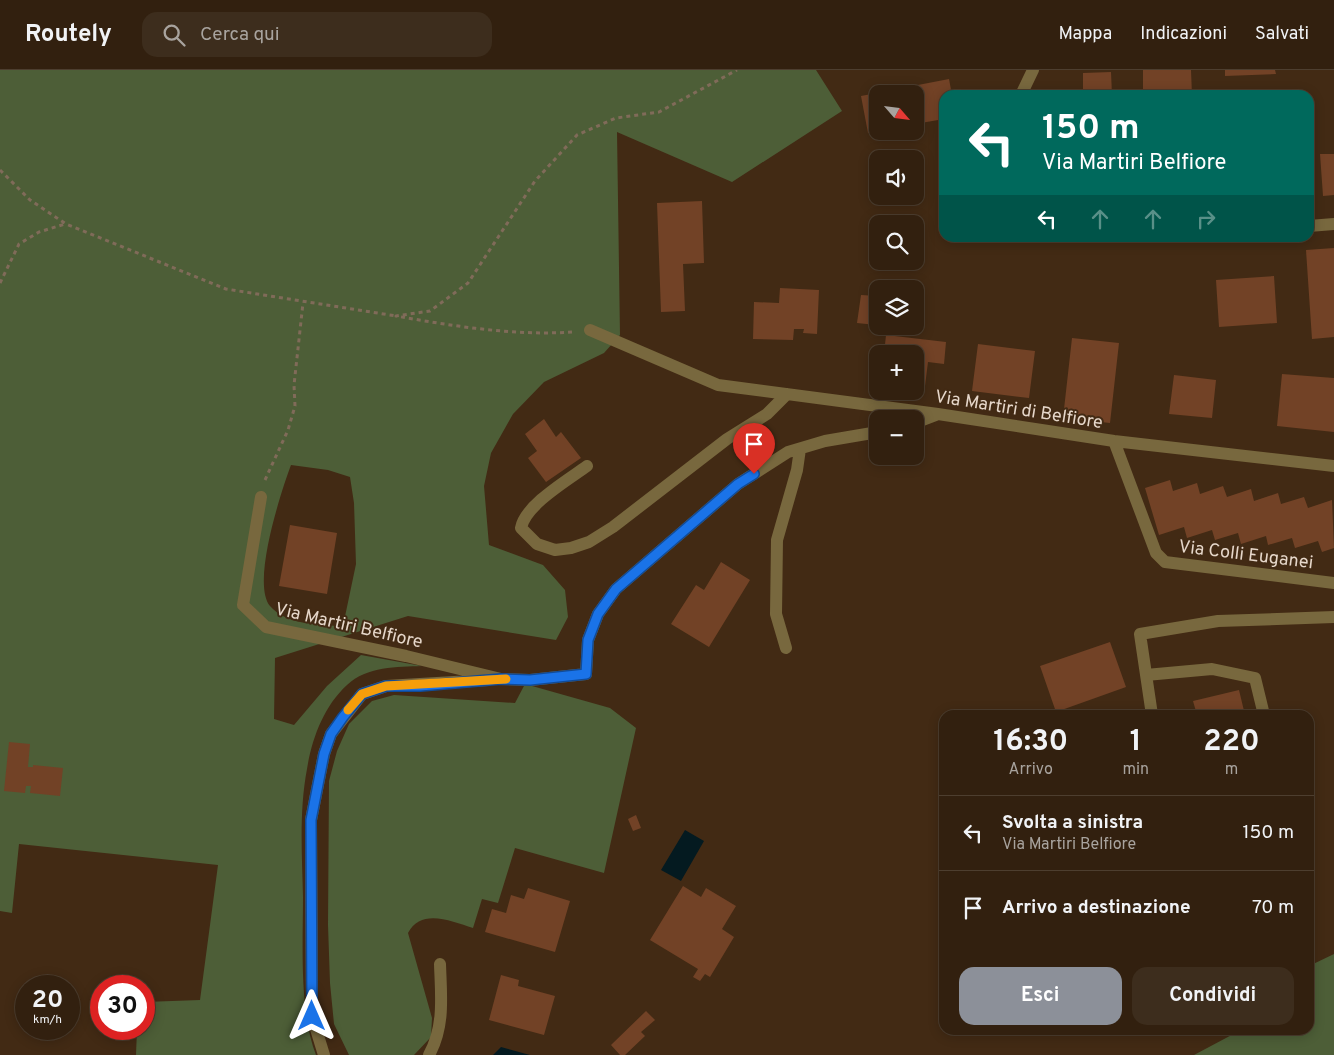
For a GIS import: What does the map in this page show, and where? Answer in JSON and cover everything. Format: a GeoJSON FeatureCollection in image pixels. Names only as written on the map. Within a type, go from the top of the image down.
{"type":"FeatureCollection","features":[{"type":"Feature","properties":{"kind":"street"},"geometry":{"type":"LineString","coordinates":[[1023,90],[1033,70]]}},
{"type":"Feature","properties":{"kind":"street"},"geometry":{"type":"LineString","coordinates":[[1314,226],[1334,224]]}},
{"type":"Feature","properties":{"kind":"street","name":"Via Martiri di Belfiore"},"geometry":{"type":"LineString","coordinates":[[590,330],[718,385],[938,414],[1114,441],[1334,466]]}},
{"type":"Feature","properties":{"kind":"street"},"geometry":{"type":"LineString","coordinates":[[587,466],[530,510],[522,520],[521,528],[537,544],[555,550],[589,542],[613,527],[727,439],[767,414],[787,394]]}},
{"type":"Feature","properties":{"kind":"street"},"geometry":{"type":"LineString","coordinates":[[924,419],[938,414]]}},
{"type":"Feature","properties":{"kind":"street","name":"Via Martiri Belfiore"},"geometry":{"type":"LineString","coordinates":[[324,1055],[312,1016],[311,820],[324,754],[331,734],[362,694],[386,686],[420,686],[501,679],[530,680],[586,674],[588,640],[598,614],[616,589],[738,484],[788,452],[825,441],[869,434]]}},
{"type":"Feature","properties":{"kind":"street","name":"Via Colli Euganei"},"geometry":{"type":"LineString","coordinates":[[1114,441],[1156,554],[1166,562],[1334,583]]}},
{"type":"Feature","properties":{"kind":"street"},"geometry":{"type":"LineString","coordinates":[[786,648],[776,614],[777,540],[797,470],[800,449]]}},
{"type":"Feature","properties":{"kind":"street","name":"Via Martiri Belfiore"},"geometry":{"type":"LineString","coordinates":[[261,497],[243,605],[266,627],[406,656],[501,679]]}},
{"type":"Feature","properties":{"kind":"street"},"geometry":{"type":"LineString","coordinates":[[1151,710],[1140,634],[1218,621],[1334,617]]}},
{"type":"Feature","properties":{"kind":"street"},"geometry":{"type":"LineString","coordinates":[[1146,675],[1212,669],[1254,678],[1263,710]]}},
{"type":"Feature","properties":{"kind":"street"},"geometry":{"type":"LineString","coordinates":[[429,1055],[438,1040],[442,1012],[440,964]]}},
{"type":"Feature","properties":{"kind":"path"},"geometry":{"type":"LineString","coordinates":[[396,316],[430,311],[468,284],[535,181],[577,135],[616,118],[659,112],[737,70]]}},
{"type":"Feature","properties":{"kind":"path"},"geometry":{"type":"LineString","coordinates":[[0,170],[30,200],[66,224],[226,290],[450,325],[554,333],[590,330]]}},
{"type":"Feature","properties":{"kind":"path"},"geometry":{"type":"LineString","coordinates":[[0,283],[19,244],[39,232],[66,224]]}},
{"type":"Feature","properties":{"kind":"path"},"geometry":{"type":"LineString","coordinates":[[261,497],[268,471],[288,430],[295,406],[294,385],[303,303]]}},
{"type":"Feature","properties":{"kind":"green space"},"geometry":{"type":"Polygon","coordinates":[[[0,70],[816,70],[842,111],[732,182],[617,132],[620,335],[604,353],[544,382],[513,414],[491,453],[484,486],[489,545],[543,565],[565,590],[568,617],[556,640],[408,616],[275,658],[274,719],[294,725],[327,686],[361,655],[422,666],[373,671],[364,674],[347,685],[339,693],[320,723],[309,757],[304,785],[302,817],[303,978],[307,1018],[316,1055],[136,1055],[137,1040],[155,1040],[155,1002],[200,1000],[218,865],[19,844],[12,913],[0,911],[0,70]],[[291,465],[275,515],[264,578],[265,594],[270,606],[285,617],[304,623],[343,626],[356,564],[354,503],[350,477],[328,470],[291,465]]]}},
{"type":"Feature","properties":{"kind":"green space"},"geometry":{"type":"Polygon","coordinates":[[[525,684],[610,708],[636,728],[604,873],[515,848],[498,903],[482,899],[473,928],[437,918],[421,921],[414,925],[408,933],[432,1018],[431,1037],[414,1055],[349,1055],[334,1024],[330,983],[328,925],[329,781],[337,751],[349,724],[372,701],[394,695],[515,703],[525,684]]]}},
{"type":"Feature","properties":{"kind":"green space"},"geometry":{"type":"Polygon","coordinates":[[[1334,954],[1334,1055],[1194,1055],[1232,1035],[1314,1035],[1314,964],[1334,954]]]}},
{"type":"Feature","properties":{"kind":"water"},"geometry":{"type":"Polygon","coordinates":[[[685,830],[704,841],[681,881],[661,870],[685,830]]]}},
{"type":"Feature","properties":{"kind":"water"},"geometry":{"type":"Polygon","coordinates":[[[501,1047],[530,1055],[493,1055],[501,1047]]]}},
{"type":"Feature","properties":{"kind":"building"},"geometry":{"type":"Polygon","coordinates":[[[1143,70],[1191,70],[1192,90],[1143,90],[1143,70]]]}},
{"type":"Feature","properties":{"kind":"building"},"geometry":{"type":"Polygon","coordinates":[[[1225,70],[1275,70],[1276,74],[1225,76],[1225,70]]]}},
{"type":"Feature","properties":{"kind":"building"},"geometry":{"type":"Polygon","coordinates":[[[1111,72],[1112,90],[1083,90],[1083,73],[1111,72]]]}},
{"type":"Feature","properties":{"kind":"building"},"geometry":{"type":"Polygon","coordinates":[[[949,79],[951,90],[939,90],[939,120],[924,122],[924,85],[918,85],[949,79]]]}},
{"type":"Feature","properties":{"kind":"building"},"geometry":{"type":"Polygon","coordinates":[[[869,94],[869,133],[861,96],[869,94]]]}},
{"type":"Feature","properties":{"kind":"building"},"geometry":{"type":"Polygon","coordinates":[[[1320,154],[1334,154],[1334,195],[1323,196],[1320,154]]]}},
{"type":"Feature","properties":{"kind":"building"},"geometry":{"type":"Polygon","coordinates":[[[702,201],[704,263],[683,264],[685,311],[661,312],[657,203],[702,201]]]}},
{"type":"Feature","properties":{"kind":"building"},"geometry":{"type":"Polygon","coordinates":[[[1334,248],[1334,337],[1312,339],[1306,250],[1334,248]]]}},
{"type":"Feature","properties":{"kind":"building"},"geometry":{"type":"Polygon","coordinates":[[[1274,276],[1277,323],[1219,327],[1216,280],[1274,276]]]}},
{"type":"Feature","properties":{"kind":"building"},"geometry":{"type":"Polygon","coordinates":[[[780,288],[819,290],[817,334],[803,333],[804,329],[794,329],[793,340],[753,339],[754,302],[779,303],[780,288]]]}},
{"type":"Feature","properties":{"kind":"building"},"geometry":{"type":"Polygon","coordinates":[[[861,295],[869,295],[869,324],[857,323],[861,295]]]}},
{"type":"Feature","properties":{"kind":"building"},"geometry":{"type":"Polygon","coordinates":[[[886,335],[946,342],[944,364],[928,362],[924,386],[924,345],[885,345],[886,335]]]}},
{"type":"Feature","properties":{"kind":"building"},"geometry":{"type":"Polygon","coordinates":[[[1072,338],[1119,343],[1110,423],[1063,418],[1072,338]]]}},
{"type":"Feature","properties":{"kind":"building"},"geometry":{"type":"Polygon","coordinates":[[[978,344],[1035,351],[1029,398],[972,391],[978,344]]]}},
{"type":"Feature","properties":{"kind":"building"},"geometry":{"type":"Polygon","coordinates":[[[1282,374],[1334,378],[1334,432],[1277,426],[1282,374]]]}},
{"type":"Feature","properties":{"kind":"building"},"geometry":{"type":"Polygon","coordinates":[[[1174,375],[1216,380],[1212,418],[1169,414],[1174,375]]]}},
{"type":"Feature","properties":{"kind":"building"},"geometry":{"type":"Polygon","coordinates":[[[544,419],[556,437],[561,432],[581,458],[546,482],[528,458],[537,451],[525,434],[544,419]]]}},
{"type":"Feature","properties":{"kind":"building"},"geometry":{"type":"Polygon","coordinates":[[[1170,480],[1173,491],[1197,483],[1200,494],[1223,486],[1227,497],[1251,489],[1254,501],[1278,493],[1281,504],[1304,497],[1308,508],[1332,500],[1334,548],[1322,552],[1318,541],[1295,548],[1292,538],[1268,545],[1266,536],[1241,544],[1238,533],[1215,540],[1212,530],[1187,538],[1184,527],[1159,535],[1145,488],[1170,480]]]}},
{"type":"Feature","properties":{"kind":"building"},"geometry":{"type":"Polygon","coordinates":[[[290,525],[337,533],[327,594],[279,586],[290,525]]]}},
{"type":"Feature","properties":{"kind":"building"},"geometry":{"type":"Polygon","coordinates":[[[721,562],[750,580],[709,647],[671,624],[696,585],[704,590],[721,562]]]}},
{"type":"Feature","properties":{"kind":"building"},"geometry":{"type":"Polygon","coordinates":[[[1110,642],[1126,687],[1062,710],[1055,710],[1040,666],[1110,642]]]}},
{"type":"Feature","properties":{"kind":"building"},"geometry":{"type":"Polygon","coordinates":[[[1239,690],[1244,710],[1196,710],[1193,701],[1239,690]]]}},
{"type":"Feature","properties":{"kind":"building"},"geometry":{"type":"Polygon","coordinates":[[[9,742],[30,744],[28,767],[33,767],[33,765],[63,768],[60,796],[30,793],[31,786],[26,786],[25,793],[4,791],[9,742]]]}},
{"type":"Feature","properties":{"kind":"building"},"geometry":{"type":"Polygon","coordinates":[[[636,815],[641,828],[633,831],[628,819],[636,815]]]}},
{"type":"Feature","properties":{"kind":"building"},"geometry":{"type":"Polygon","coordinates":[[[683,886],[701,897],[706,888],[736,906],[722,929],[734,937],[710,977],[705,974],[700,981],[693,977],[698,969],[650,940],[683,886]]]}},
{"type":"Feature","properties":{"kind":"building"},"geometry":{"type":"Polygon","coordinates":[[[528,888],[570,901],[555,952],[485,932],[492,909],[506,913],[511,895],[524,899],[528,888]]]}},
{"type":"Feature","properties":{"kind":"building"},"geometry":{"type":"Polygon","coordinates":[[[501,975],[519,980],[518,986],[555,996],[544,1035],[489,1020],[501,975]]]}},
{"type":"Feature","properties":{"kind":"building"},"geometry":{"type":"Polygon","coordinates":[[[646,1011],[655,1020],[641,1032],[645,1036],[625,1055],[620,1055],[611,1045],[646,1011]]]}},
{"type":"Feature","properties":{"kind":"slow traffic"},"geometry":{"type":"LineString","coordinates":[[348,710],[362,694],[386,686],[420,686],[506,679]]}},
{"type":"Feature","properties":{"kind":"route"},"geometry":{"type":"LineString","coordinates":[[312,1016],[311,820],[324,754],[331,734],[343,717],[362,694],[386,686],[420,686],[501,679],[530,680],[586,674],[588,640],[598,614],[616,589],[738,484],[754,474]]}}]}
